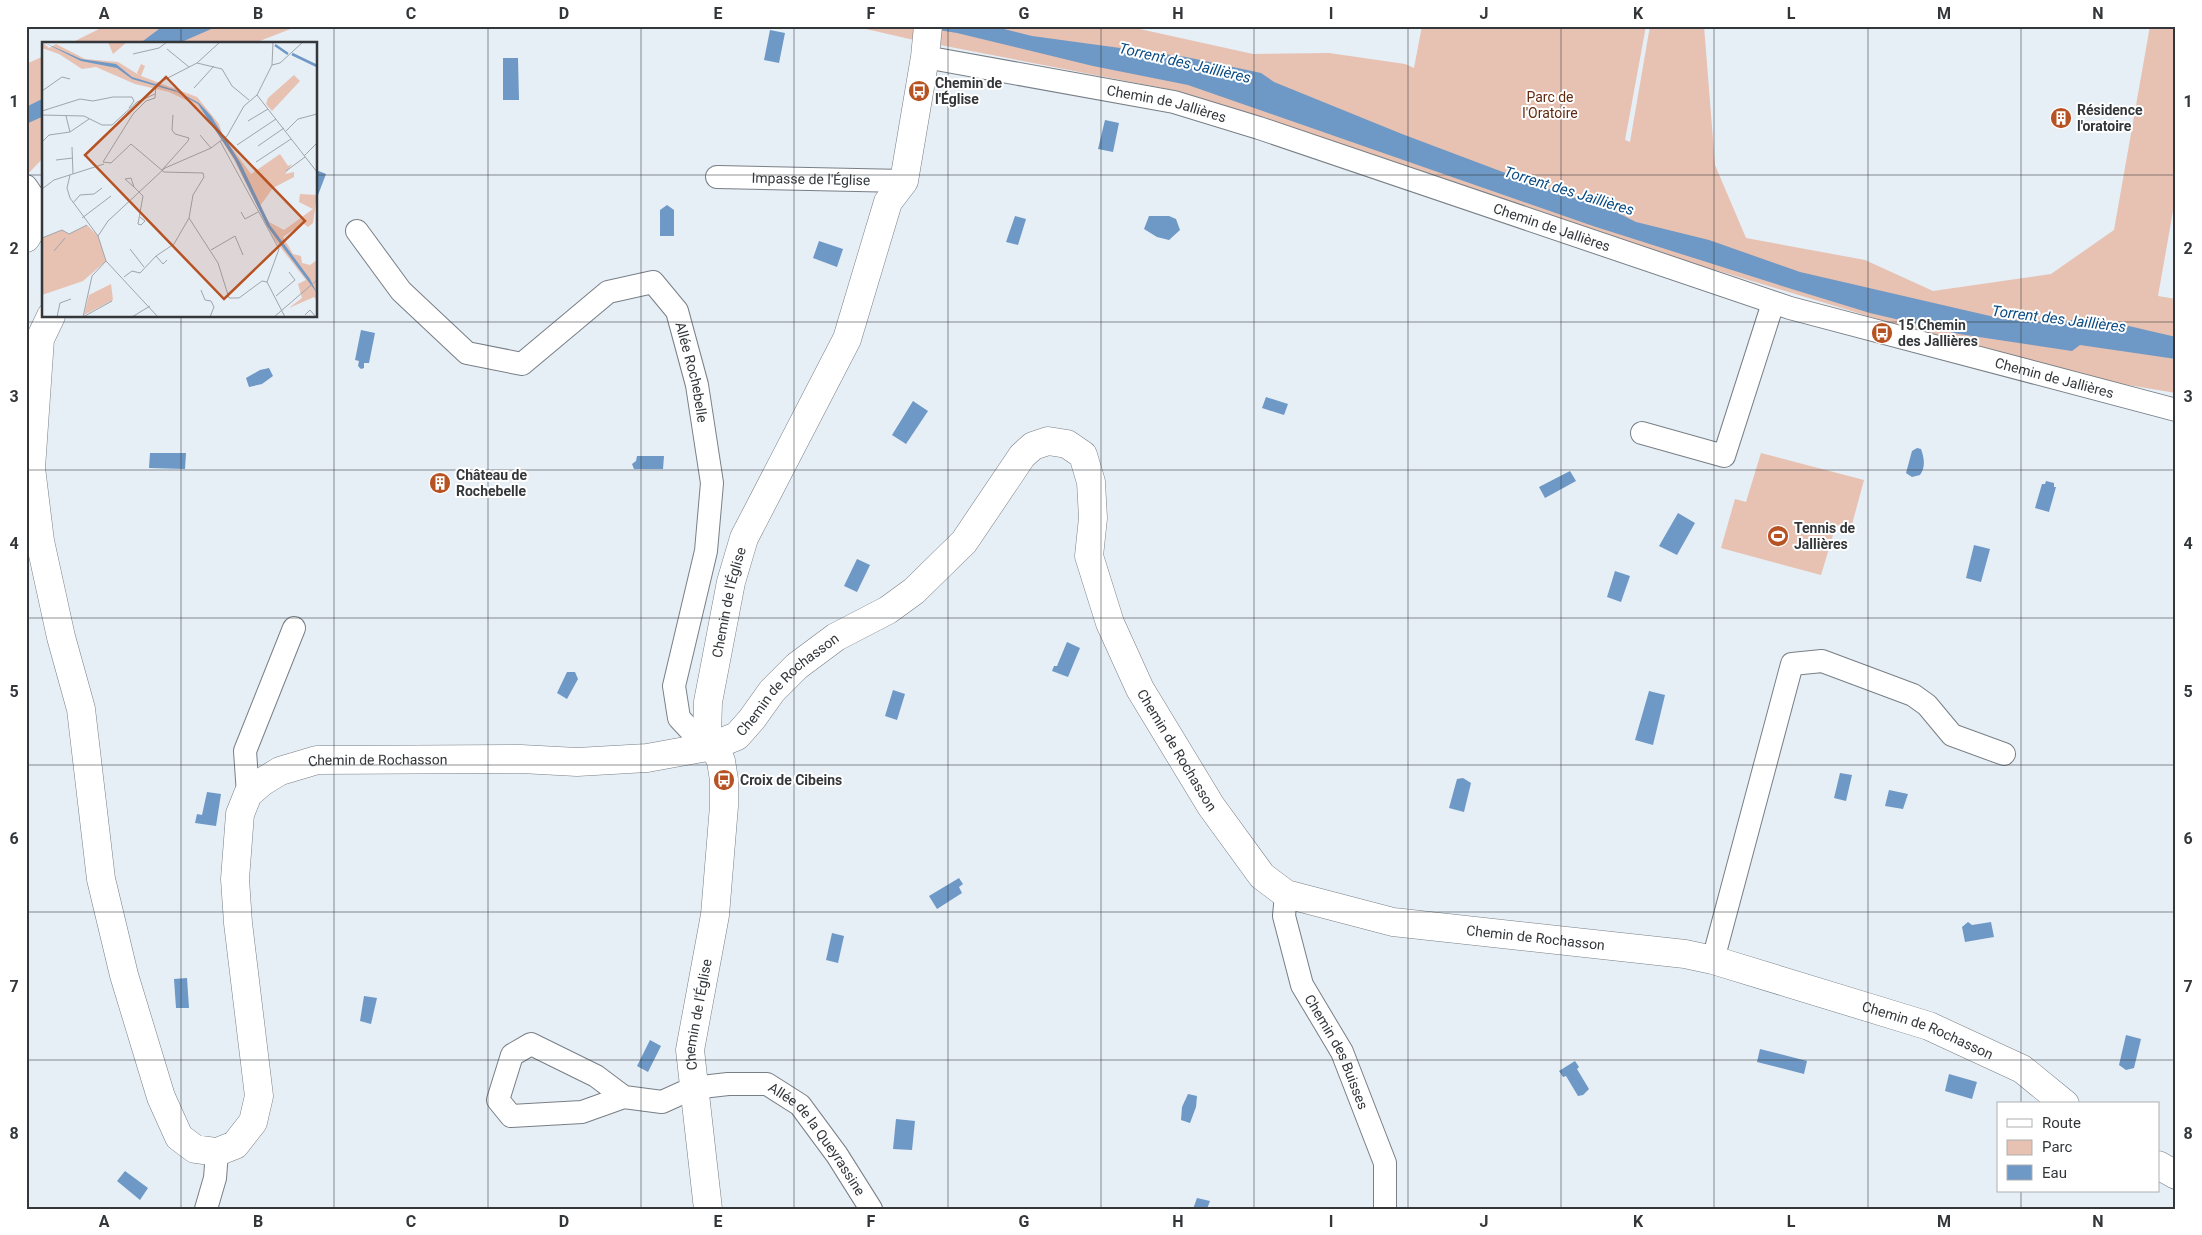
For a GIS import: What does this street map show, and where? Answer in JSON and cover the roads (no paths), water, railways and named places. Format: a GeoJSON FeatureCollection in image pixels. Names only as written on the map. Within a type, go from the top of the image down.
{"type":"FeatureCollection","features":[{"type":"Feature","properties":{"kind":"street","name":"Chemin de l'Église"},"geometry":{"type":"LineString","coordinates":[[708,1209],[690,1050],[715,915],[724,806],[724,780],[721,761],[709,747],[707,733],[708,702],[731,582],[744,538],[847,339],[888,202],[904,181],[926,42]]}},
{"type":"Feature","properties":{"kind":"street","name":"Chemin de Jallières"},"geometry":{"type":"LineString","coordinates":[[926,42],[1174,102],[1259,128],[1773,303],[2176,410]]}},
{"type":"Feature","properties":{"kind":"street","name":"Impasse de l'Église"},"geometry":{"type":"LineString","coordinates":[[717,177],[904,181]]}},
{"type":"Feature","properties":{"kind":"street"},"geometry":{"type":"LineString","coordinates":[[26,186],[42,211]]}},
{"type":"Feature","properties":{"kind":"street"},"geometry":{"type":"LineString","coordinates":[[26,238],[42,216]]}},
{"type":"Feature","properties":{"kind":"street","name":"Allée Rochebelle"},"geometry":{"type":"LineString","coordinates":[[357,231],[401,291],[467,353],[522,364],[608,292],[653,282],[677,311],[696,385],[712,483],[706,551],[674,686],[679,718],[709,747]]}},
{"type":"Feature","properties":{"kind":"street"},"geometry":{"type":"LineString","coordinates":[[1642,434],[1724,456],[1773,303]]}},
{"type":"Feature","properties":{"kind":"street"},"geometry":{"type":"LineString","coordinates":[[50,318],[40,338],[31,468],[40,541],[61,637],[81,709],[101,878],[124,975],[161,1097],[179,1138],[195,1149],[217,1152],[235,1145],[253,1122],[259,1096],[234,879],[240,814],[248,794],[244,751],[294,628]]}},
{"type":"Feature","properties":{"kind":"street","name":"Chemin de Rochasson"},"geometry":{"type":"LineString","coordinates":[[248,794],[280,771],[317,760],[521,759],[577,762],[646,758],[709,747],[737,736],[772,691],[798,666],[836,637],[888,610],[914,591],[964,542],[1022,456],[1033,446],[1048,441],[1067,444],[1083,456],[1091,482],[1093,518],[1089,556],[1110,623],[1140,689],[1210,806],[1262,876],[1286,894],[1392,922],[1685,954],[1714,960],[1929,1026],[2022,1069],[2063,1102]]}},
{"type":"Feature","properties":{"kind":"street"},"geometry":{"type":"LineString","coordinates":[[1714,960],[1792,664],[1822,661],[1913,695],[1927,705],[1952,735],[2004,754]]}},
{"type":"Feature","properties":{"kind":"street","name":"Chemin des Buisses"},"geometry":{"type":"LineString","coordinates":[[1286,894],[1284,916],[1302,985],[1342,1052],[1385,1163],[1385,1209]]}},
{"type":"Feature","properties":{"kind":"street"},"geometry":{"type":"LineString","coordinates":[[531,1044],[596,1076],[624,1097],[582,1112],[511,1116],[498,1100],[512,1055],[531,1044]]}},
{"type":"Feature","properties":{"kind":"street","name":"Allée de la Queyrassine"},"geometry":{"type":"LineString","coordinates":[[624,1097],[662,1102],[693,1088],[728,1084],[767,1084],[800,1105],[837,1155],[871,1209]]}},
{"type":"Feature","properties":{"kind":"street"},"geometry":{"type":"LineString","coordinates":[[206,1209],[215,1178],[217,1152]]}},
{"type":"Feature","properties":{"kind":"street"},"geometry":{"type":"LineString","coordinates":[[2160,1166],[2176,1175]]}},
{"type":"Feature","properties":{"kind":"water"},"geometry":{"type":"Polygon","coordinates":[[[163,26],[218,26],[182,42],[142,42],[163,26]]]}},
{"type":"Feature","properties":{"kind":"water","name":"Torrent des Jaillières"},"geometry":{"type":"Polygon","coordinates":[[[913,26],[992,26],[1032,36],[1186,57],[1261,73],[1274,82],[1402,134],[1537,185],[1612,210],[1636,222],[1709,240],[1800,272],[2003,319],[2049,323],[2080,319],[2116,323],[2176,337],[2176,359],[2080,345],[2072,351],[1959,334],[1870,313],[1593,226],[1188,85],[1093,66],[957,33],[913,26]]]}},
{"type":"Feature","properties":{"kind":"water"},"geometry":{"type":"Polygon","coordinates":[[[770,30],[785,33],[779,63],[764,60],[770,30]]]}},
{"type":"Feature","properties":{"kind":"water"},"geometry":{"type":"Polygon","coordinates":[[[503,58],[518,58],[519,100],[503,100],[503,58]]]}},
{"type":"Feature","properties":{"kind":"water"},"geometry":{"type":"Polygon","coordinates":[[[42,99],[42,117],[26,124],[26,107],[42,99]]]}},
{"type":"Feature","properties":{"kind":"water"},"geometry":{"type":"Polygon","coordinates":[[[1105,120],[1119,123],[1113,152],[1098,149],[1105,120]]]}},
{"type":"Feature","properties":{"kind":"water"},"geometry":{"type":"Polygon","coordinates":[[[318,171],[326,174],[318,195],[318,171]]]}},
{"type":"Feature","properties":{"kind":"water"},"geometry":{"type":"Polygon","coordinates":[[[667,205],[674,210],[674,236],[660,236],[660,210],[667,205]]]}},
{"type":"Feature","properties":{"kind":"water"},"geometry":{"type":"Polygon","coordinates":[[[1015,216],[1026,219],[1018,245],[1006,242],[1015,216]]]}},
{"type":"Feature","properties":{"kind":"water"},"geometry":{"type":"Polygon","coordinates":[[[1149,216],[1169,216],[1176,219],[1180,230],[1169,240],[1157,237],[1144,229],[1149,216]]]}},
{"type":"Feature","properties":{"kind":"water"},"geometry":{"type":"Polygon","coordinates":[[[819,241],[843,249],[837,267],[813,258],[819,241]]]}},
{"type":"Feature","properties":{"kind":"water"},"geometry":{"type":"Polygon","coordinates":[[[361,330],[375,333],[369,363],[364,363],[364,368],[361,369],[358,366],[359,361],[355,360],[361,330]]]}},
{"type":"Feature","properties":{"kind":"water"},"geometry":{"type":"Polygon","coordinates":[[[269,368],[273,376],[262,384],[249,387],[246,378],[260,370],[269,368]]]}},
{"type":"Feature","properties":{"kind":"water"},"geometry":{"type":"Polygon","coordinates":[[[1266,397],[1288,404],[1284,415],[1262,408],[1266,397]]]}},
{"type":"Feature","properties":{"kind":"water"},"geometry":{"type":"Polygon","coordinates":[[[913,401],[928,411],[906,444],[892,435],[913,401]]]}},
{"type":"Feature","properties":{"kind":"water"},"geometry":{"type":"Polygon","coordinates":[[[1917,448],[1921,449],[1924,465],[1920,475],[1912,477],[1906,473],[1912,451],[1917,448]]]}},
{"type":"Feature","properties":{"kind":"water"},"geometry":{"type":"Polygon","coordinates":[[[150,453],[186,453],[185,469],[149,468],[150,453]]]}},
{"type":"Feature","properties":{"kind":"water"},"geometry":{"type":"Polygon","coordinates":[[[637,456],[664,456],[663,469],[634,469],[632,464],[636,461],[637,456]]]}},
{"type":"Feature","properties":{"kind":"water"},"geometry":{"type":"Polygon","coordinates":[[[1570,471],[1576,481],[1545,498],[1539,487],[1570,471]]]}},
{"type":"Feature","properties":{"kind":"water"},"geometry":{"type":"Polygon","coordinates":[[[2046,481],[2054,483],[2054,487],[2056,487],[2049,512],[2035,508],[2042,484],[2045,484],[2046,481]]]}},
{"type":"Feature","properties":{"kind":"water"},"geometry":{"type":"Polygon","coordinates":[[[1678,513],[1695,523],[1677,555],[1659,546],[1678,513]]]}},
{"type":"Feature","properties":{"kind":"water"},"geometry":{"type":"Polygon","coordinates":[[[1974,545],[1990,549],[1981,582],[1966,578],[1974,545]]]}},
{"type":"Feature","properties":{"kind":"water"},"geometry":{"type":"Polygon","coordinates":[[[857,559],[870,565],[857,592],[844,586],[857,559]]]}},
{"type":"Feature","properties":{"kind":"water"},"geometry":{"type":"Polygon","coordinates":[[[1615,571],[1630,576],[1621,602],[1607,597],[1615,571]]]}},
{"type":"Feature","properties":{"kind":"water"},"geometry":{"type":"Polygon","coordinates":[[[1067,642],[1080,648],[1068,677],[1052,671],[1054,666],[1057,666],[1067,642]]]}},
{"type":"Feature","properties":{"kind":"water"},"geometry":{"type":"Polygon","coordinates":[[[567,672],[575,672],[578,679],[567,699],[557,693],[567,672]]]}},
{"type":"Feature","properties":{"kind":"water"},"geometry":{"type":"Polygon","coordinates":[[[893,690],[905,694],[897,720],[885,716],[893,690]]]}},
{"type":"Feature","properties":{"kind":"water"},"geometry":{"type":"Polygon","coordinates":[[[1649,691],[1665,695],[1653,745],[1635,740],[1649,691]]]}},
{"type":"Feature","properties":{"kind":"water"},"geometry":{"type":"Polygon","coordinates":[[[1840,773],[1852,775],[1846,801],[1834,798],[1840,773]]]}},
{"type":"Feature","properties":{"kind":"water"},"geometry":{"type":"Polygon","coordinates":[[[1463,778],[1471,783],[1464,812],[1449,808],[1457,779],[1463,778]]]}},
{"type":"Feature","properties":{"kind":"water"},"geometry":{"type":"Polygon","coordinates":[[[1889,790],[1908,794],[1903,809],[1885,806],[1889,790]]]}},
{"type":"Feature","properties":{"kind":"water"},"geometry":{"type":"Polygon","coordinates":[[[207,792],[221,794],[216,826],[195,823],[197,814],[202,815],[207,792]]]}},
{"type":"Feature","properties":{"kind":"water"},"geometry":{"type":"Polygon","coordinates":[[[959,878],[963,884],[959,887],[962,893],[937,909],[929,896],[959,878]]]}},
{"type":"Feature","properties":{"kind":"water"},"geometry":{"type":"Polygon","coordinates":[[[1968,922],[1972,925],[1991,922],[1994,937],[1965,942],[1962,927],[1968,922]]]}},
{"type":"Feature","properties":{"kind":"water"},"geometry":{"type":"Polygon","coordinates":[[[832,933],[844,936],[838,963],[826,960],[832,933]]]}},
{"type":"Feature","properties":{"kind":"water"},"geometry":{"type":"Polygon","coordinates":[[[187,978],[189,1008],[176,1008],[174,979],[187,978]]]}},
{"type":"Feature","properties":{"kind":"water"},"geometry":{"type":"Polygon","coordinates":[[[364,996],[377,998],[371,1024],[360,1021],[364,996]]]}},
{"type":"Feature","properties":{"kind":"water"},"geometry":{"type":"Polygon","coordinates":[[[2126,1035],[2141,1039],[2134,1068],[2126,1070],[2119,1065],[2126,1035]]]}},
{"type":"Feature","properties":{"kind":"water"},"geometry":{"type":"Polygon","coordinates":[[[650,1040],[661,1046],[648,1072],[637,1066],[650,1040]]]}},
{"type":"Feature","properties":{"kind":"water"},"geometry":{"type":"Polygon","coordinates":[[[1760,1049],[1807,1061],[1804,1074],[1757,1062],[1760,1049]]]}},
{"type":"Feature","properties":{"kind":"water"},"geometry":{"type":"Polygon","coordinates":[[[1575,1061],[1579,1067],[1577,1069],[1589,1089],[1583,1095],[1578,1096],[1566,1076],[1563,1077],[1559,1071],[1575,1061]]]}},
{"type":"Feature","properties":{"kind":"water"},"geometry":{"type":"Polygon","coordinates":[[[1949,1074],[1977,1082],[1972,1099],[1945,1091],[1949,1074]]]}},
{"type":"Feature","properties":{"kind":"water"},"geometry":{"type":"Polygon","coordinates":[[[1188,1094],[1197,1096],[1196,1107],[1190,1123],[1181,1120],[1182,1107],[1188,1094]]]}},
{"type":"Feature","properties":{"kind":"water"},"geometry":{"type":"Polygon","coordinates":[[[896,1119],[915,1121],[912,1150],[893,1149],[896,1119]]]}},
{"type":"Feature","properties":{"kind":"water"},"geometry":{"type":"Polygon","coordinates":[[[125,1171],[148,1188],[140,1200],[117,1181],[125,1171]]]}},
{"type":"Feature","properties":{"kind":"water"},"geometry":{"type":"Polygon","coordinates":[[[1197,1198],[1210,1201],[1207,1209],[1193,1209],[1197,1198]]]}},
{"type":"Feature","properties":{"kind":"place","name":"Chemin de l'Église"},"geometry":{"type":"Point","coordinates":[919,91]}},
{"type":"Feature","properties":{"kind":"place","name":"Résidence l'oratoire"},"geometry":{"type":"Point","coordinates":[2061,118]}},
{"type":"Feature","properties":{"kind":"place","name":"15 Chemin des Jallières"},"geometry":{"type":"Point","coordinates":[1882,333]}},
{"type":"Feature","properties":{"kind":"place","name":"Château de Rochebelle"},"geometry":{"type":"Point","coordinates":[440,483]}},
{"type":"Feature","properties":{"kind":"place","name":"Tennis de Jallières"},"geometry":{"type":"Point","coordinates":[1778,536]}},
{"type":"Feature","properties":{"kind":"place","name":"Croix de Cibeins"},"geometry":{"type":"Point","coordinates":[724,780]}},
{"type":"Feature","properties":{"kind":"park label","name":"Parc de l'Oratoire"},"geometry":{"type":"Point","coordinates":[1550,105]}}]}
